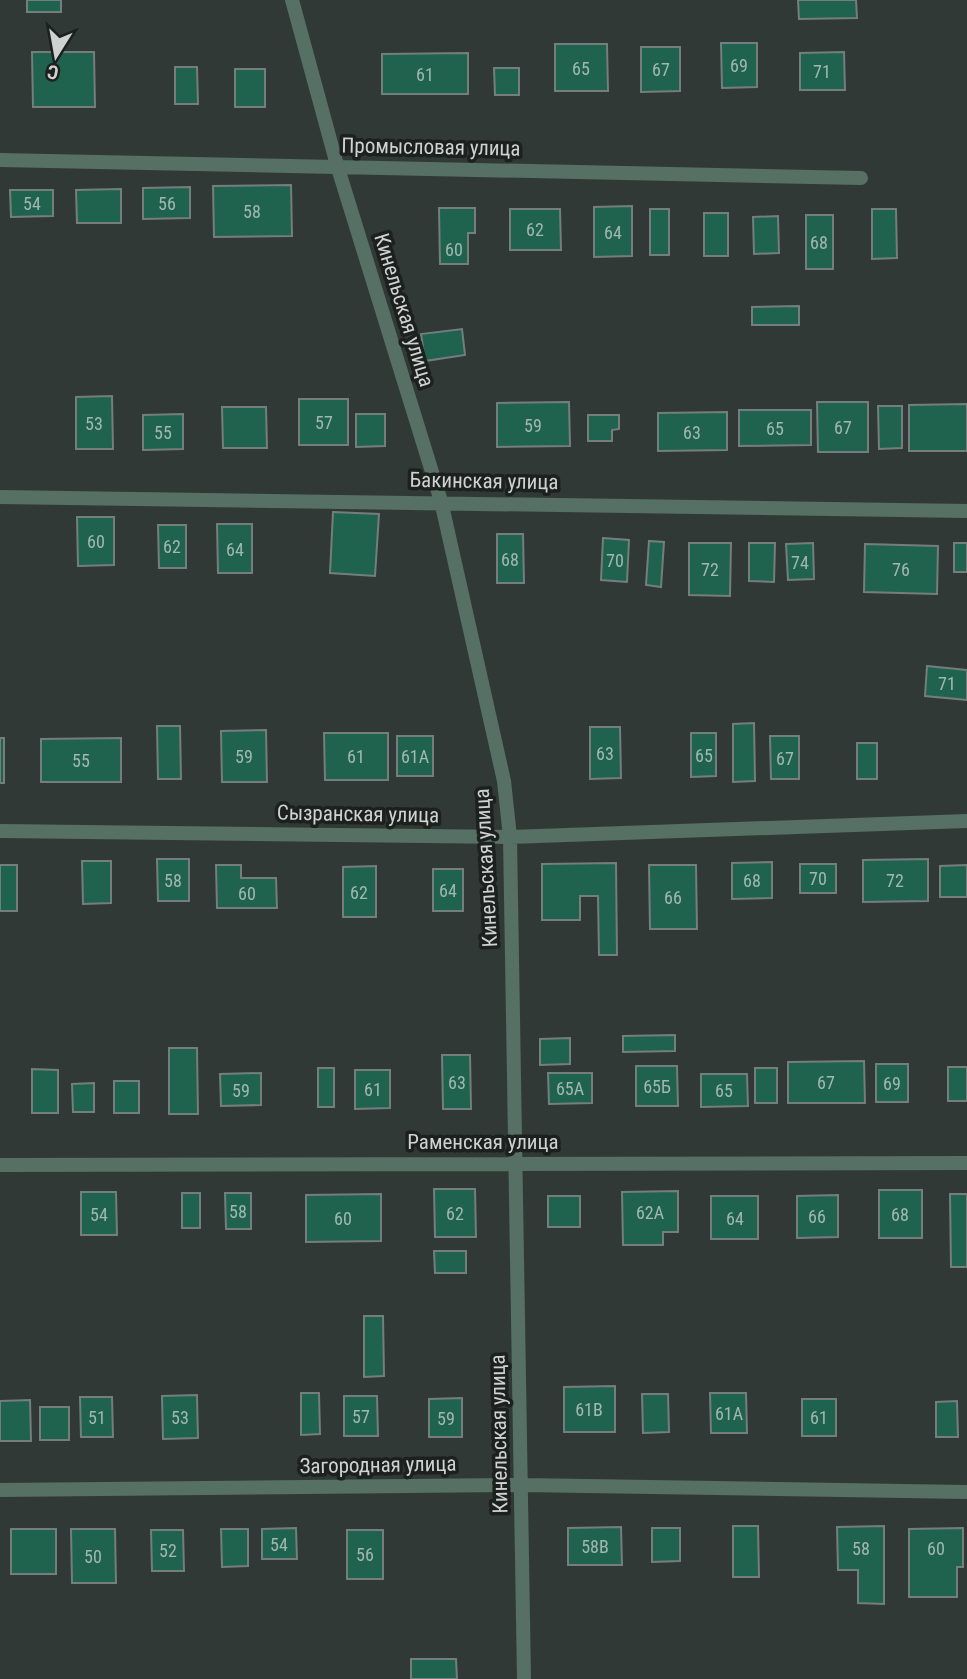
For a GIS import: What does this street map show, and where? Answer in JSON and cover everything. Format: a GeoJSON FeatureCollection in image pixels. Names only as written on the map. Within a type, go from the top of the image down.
{"type":"FeatureCollection","features":[{"type":"Feature","properties":{"kind":"street","name":"Кинельская улица"},"geometry":{"type":"LineString","coordinates":[[292,0],[337,165],[442,501],[504,781],[510,836],[524,1679]]}},
{"type":"Feature","properties":{"kind":"street","name":"Промысловая улица"},"geometry":{"type":"LineString","coordinates":[[0,160],[861,178]]}},
{"type":"Feature","properties":{"kind":"street","name":"Бакинская улица"},"geometry":{"type":"LineString","coordinates":[[0,497],[442,501],[967,511]]}},
{"type":"Feature","properties":{"kind":"street","name":"Сызранская улица"},"geometry":{"type":"LineString","coordinates":[[0,831],[510,836],[967,821]]}},
{"type":"Feature","properties":{"kind":"street","name":"Раменская улица"},"geometry":{"type":"LineString","coordinates":[[0,1165],[967,1163]]}},
{"type":"Feature","properties":{"kind":"street","name":"Загородная улица"},"geometry":{"type":"LineString","coordinates":[[0,1490],[521,1485],[967,1492]]}},
{"type":"Feature","properties":{"kind":"building"},"geometry":{"type":"Polygon","coordinates":[[[27,0],[61,0],[61,12],[27,12],[27,0]]]}},
{"type":"Feature","properties":{"kind":"building"},"geometry":{"type":"Polygon","coordinates":[[[798,0],[856,0],[857,18],[799,19],[798,0]]]}},
{"type":"Feature","properties":{"kind":"building"},"geometry":{"type":"Polygon","coordinates":[[[721,43],[757,43],[757,87],[722,88],[721,43]]]}},
{"type":"Feature","properties":{"kind":"building"},"geometry":{"type":"Polygon","coordinates":[[[555,44],[607,44],[608,91],[555,91],[555,44]]]}},
{"type":"Feature","properties":{"kind":"building"},"geometry":{"type":"Polygon","coordinates":[[[641,47],[680,47],[680,91],[641,92],[641,47]]]}},
{"type":"Feature","properties":{"kind":"building"},"geometry":{"type":"Polygon","coordinates":[[[32,52],[94,52],[95,107],[33,107],[32,52]]]}},
{"type":"Feature","properties":{"kind":"building"},"geometry":{"type":"Polygon","coordinates":[[[844,52],[845,90],[800,90],[800,53],[844,52]]]}},
{"type":"Feature","properties":{"kind":"building"},"geometry":{"type":"Polygon","coordinates":[[[468,53],[468,94],[382,94],[382,54],[468,53]]]}},
{"type":"Feature","properties":{"kind":"building"},"geometry":{"type":"Polygon","coordinates":[[[175,67],[197,67],[198,104],[175,104],[175,67]]]}},
{"type":"Feature","properties":{"kind":"building"},"geometry":{"type":"Polygon","coordinates":[[[494,68],[519,68],[519,95],[495,95],[494,68]]]}},
{"type":"Feature","properties":{"kind":"building"},"geometry":{"type":"Polygon","coordinates":[[[235,69],[265,69],[265,107],[235,107],[235,69]]]}},
{"type":"Feature","properties":{"kind":"building"},"geometry":{"type":"Polygon","coordinates":[[[291,185],[292,236],[214,237],[213,186],[291,185]]]}},
{"type":"Feature","properties":{"kind":"building"},"geometry":{"type":"Polygon","coordinates":[[[190,187],[190,218],[143,219],[143,188],[190,187]]]}},
{"type":"Feature","properties":{"kind":"building"},"geometry":{"type":"Polygon","coordinates":[[[121,189],[121,223],[77,223],[76,190],[121,189]]]}},
{"type":"Feature","properties":{"kind":"building"},"geometry":{"type":"Polygon","coordinates":[[[10,190],[53,190],[53,216],[11,217],[10,190]]]}},
{"type":"Feature","properties":{"kind":"building"},"geometry":{"type":"Polygon","coordinates":[[[632,206],[632,256],[594,257],[594,207],[632,206]]]}},
{"type":"Feature","properties":{"kind":"building"},"geometry":{"type":"Polygon","coordinates":[[[439,208],[475,208],[475,233],[468,233],[468,264],[440,264],[439,208]]]}},
{"type":"Feature","properties":{"kind":"building"},"geometry":{"type":"Polygon","coordinates":[[[510,209],[560,209],[561,250],[510,250],[510,209]]]}},
{"type":"Feature","properties":{"kind":"building"},"geometry":{"type":"Polygon","coordinates":[[[650,209],[669,209],[669,255],[650,255],[650,209]]]}},
{"type":"Feature","properties":{"kind":"building"},"geometry":{"type":"Polygon","coordinates":[[[872,209],[896,209],[897,258],[872,259],[872,209]]]}},
{"type":"Feature","properties":{"kind":"building"},"geometry":{"type":"Polygon","coordinates":[[[704,213],[728,213],[728,256],[704,256],[704,213]]]}},
{"type":"Feature","properties":{"kind":"building"},"geometry":{"type":"Polygon","coordinates":[[[806,215],[833,215],[833,269],[806,269],[806,215]]]}},
{"type":"Feature","properties":{"kind":"building"},"geometry":{"type":"Polygon","coordinates":[[[778,216],[779,253],[754,254],[753,217],[778,216]]]}},
{"type":"Feature","properties":{"kind":"building"},"geometry":{"type":"Polygon","coordinates":[[[799,306],[799,325],[752,325],[752,307],[799,306]]]}},
{"type":"Feature","properties":{"kind":"building"},"geometry":{"type":"Polygon","coordinates":[[[462,329],[465,355],[425,361],[421,334],[462,329]]]}},
{"type":"Feature","properties":{"kind":"building"},"geometry":{"type":"Polygon","coordinates":[[[112,396],[113,449],[76,449],[76,397],[112,396]]]}},
{"type":"Feature","properties":{"kind":"building"},"geometry":{"type":"Polygon","coordinates":[[[299,399],[348,399],[348,445],[299,445],[299,399]]]}},
{"type":"Feature","properties":{"kind":"building"},"geometry":{"type":"Polygon","coordinates":[[[569,402],[570,446],[497,447],[497,403],[569,402]]]}},
{"type":"Feature","properties":{"kind":"building"},"geometry":{"type":"Polygon","coordinates":[[[817,402],[868,402],[868,452],[818,452],[817,402]]]}},
{"type":"Feature","properties":{"kind":"building"},"geometry":{"type":"Polygon","coordinates":[[[967,404],[967,451],[909,451],[909,405],[967,404]]]}},
{"type":"Feature","properties":{"kind":"building"},"geometry":{"type":"Polygon","coordinates":[[[878,406],[902,406],[902,448],[879,449],[878,406]]]}},
{"type":"Feature","properties":{"kind":"building"},"geometry":{"type":"Polygon","coordinates":[[[222,407],[266,407],[267,448],[223,448],[222,407]]]}},
{"type":"Feature","properties":{"kind":"building"},"geometry":{"type":"Polygon","coordinates":[[[739,410],[811,410],[811,445],[739,446],[739,410]]]}},
{"type":"Feature","properties":{"kind":"building"},"geometry":{"type":"Polygon","coordinates":[[[727,412],[727,450],[658,451],[658,413],[727,412]]]}},
{"type":"Feature","properties":{"kind":"building"},"geometry":{"type":"Polygon","coordinates":[[[183,414],[183,449],[143,450],[143,415],[183,414]]]}},
{"type":"Feature","properties":{"kind":"building"},"geometry":{"type":"Polygon","coordinates":[[[356,414],[385,414],[385,446],[356,447],[356,414]]]}},
{"type":"Feature","properties":{"kind":"building"},"geometry":{"type":"Polygon","coordinates":[[[588,415],[619,415],[619,429],[612,430],[612,441],[588,441],[588,415]]]}},
{"type":"Feature","properties":{"kind":"building"},"geometry":{"type":"Polygon","coordinates":[[[333,512],[379,514],[375,576],[330,573],[333,512]]]}},
{"type":"Feature","properties":{"kind":"building"},"geometry":{"type":"Polygon","coordinates":[[[77,517],[114,517],[114,565],[78,566],[77,517]]]}},
{"type":"Feature","properties":{"kind":"building"},"geometry":{"type":"Polygon","coordinates":[[[217,524],[252,524],[252,573],[218,573],[217,524]]]}},
{"type":"Feature","properties":{"kind":"building"},"geometry":{"type":"Polygon","coordinates":[[[158,525],[186,525],[186,568],[159,568],[158,525]]]}},
{"type":"Feature","properties":{"kind":"building"},"geometry":{"type":"Polygon","coordinates":[[[497,534],[523,534],[524,583],[497,583],[497,534]]]}},
{"type":"Feature","properties":{"kind":"building"},"geometry":{"type":"Polygon","coordinates":[[[603,538],[629,540],[627,582],[601,580],[603,538]]]}},
{"type":"Feature","properties":{"kind":"building"},"geometry":{"type":"Polygon","coordinates":[[[649,541],[664,542],[661,587],[646,585],[649,541]]]}},
{"type":"Feature","properties":{"kind":"building"},"geometry":{"type":"Polygon","coordinates":[[[689,543],[731,543],[730,596],[689,595],[689,543]]]}},
{"type":"Feature","properties":{"kind":"building"},"geometry":{"type":"Polygon","coordinates":[[[749,543],[775,543],[774,582],[749,581],[749,543]]]}},
{"type":"Feature","properties":{"kind":"building"},"geometry":{"type":"Polygon","coordinates":[[[813,543],[814,579],[788,580],[786,544],[813,543]]]}},
{"type":"Feature","properties":{"kind":"building"},"geometry":{"type":"Polygon","coordinates":[[[954,543],[967,543],[967,572],[954,572],[954,543]]]}},
{"type":"Feature","properties":{"kind":"building"},"geometry":{"type":"Polygon","coordinates":[[[865,544],[938,546],[937,594],[864,592],[865,544]]]}},
{"type":"Feature","properties":{"kind":"building"},"geometry":{"type":"Polygon","coordinates":[[[927,666],[967,670],[967,700],[925,696],[927,666]]]}},
{"type":"Feature","properties":{"kind":"building"},"geometry":{"type":"Polygon","coordinates":[[[754,723],[755,781],[733,782],[733,724],[754,723]]]}},
{"type":"Feature","properties":{"kind":"building"},"geometry":{"type":"Polygon","coordinates":[[[157,726],[180,726],[181,779],[158,779],[157,726]]]}},
{"type":"Feature","properties":{"kind":"building"},"geometry":{"type":"Polygon","coordinates":[[[590,727],[620,727],[621,778],[590,779],[590,727]]]}},
{"type":"Feature","properties":{"kind":"building"},"geometry":{"type":"Polygon","coordinates":[[[266,730],[267,782],[222,782],[221,731],[266,730]]]}},
{"type":"Feature","properties":{"kind":"building"},"geometry":{"type":"Polygon","coordinates":[[[324,733],[388,733],[388,780],[325,780],[324,733]]]}},
{"type":"Feature","properties":{"kind":"building"},"geometry":{"type":"Polygon","coordinates":[[[691,733],[716,733],[716,776],[691,777],[691,733]]]}},
{"type":"Feature","properties":{"kind":"building"},"geometry":{"type":"Polygon","coordinates":[[[397,736],[433,736],[433,776],[397,776],[397,736]]]}},
{"type":"Feature","properties":{"kind":"building"},"geometry":{"type":"Polygon","coordinates":[[[770,736],[799,736],[799,779],[771,779],[770,736]]]}},
{"type":"Feature","properties":{"kind":"building"},"geometry":{"type":"Polygon","coordinates":[[[0,738],[4,738],[4,783],[0,783],[0,738]]]}},
{"type":"Feature","properties":{"kind":"building"},"geometry":{"type":"Polygon","coordinates":[[[121,738],[121,782],[41,782],[41,739],[121,738]]]}},
{"type":"Feature","properties":{"kind":"building"},"geometry":{"type":"Polygon","coordinates":[[[857,743],[877,743],[877,779],[857,779],[857,743]]]}},
{"type":"Feature","properties":{"kind":"building"},"geometry":{"type":"Polygon","coordinates":[[[157,859],[189,859],[189,901],[158,901],[157,859]]]}},
{"type":"Feature","properties":{"kind":"building"},"geometry":{"type":"Polygon","coordinates":[[[928,859],[928,901],[863,902],[863,860],[928,859]]]}},
{"type":"Feature","properties":{"kind":"building"},"geometry":{"type":"Polygon","coordinates":[[[82,861],[111,861],[111,903],[83,904],[82,861]]]}},
{"type":"Feature","properties":{"kind":"building"},"geometry":{"type":"Polygon","coordinates":[[[772,862],[772,898],[732,899],[732,863],[772,862]]]}},
{"type":"Feature","properties":{"kind":"building"},"geometry":{"type":"Polygon","coordinates":[[[616,863],[617,955],[599,955],[598,896],[580,896],[580,920],[542,920],[542,864],[616,863]]]}},
{"type":"Feature","properties":{"kind":"building"},"geometry":{"type":"Polygon","coordinates":[[[800,864],[836,864],[836,893],[800,893],[800,864]]]}},
{"type":"Feature","properties":{"kind":"building"},"geometry":{"type":"Polygon","coordinates":[[[0,865],[17,865],[17,911],[0,911],[0,865]]]}},
{"type":"Feature","properties":{"kind":"building"},"geometry":{"type":"Polygon","coordinates":[[[216,865],[241,865],[241,878],[276,878],[277,908],[217,908],[216,865]]]}},
{"type":"Feature","properties":{"kind":"building"},"geometry":{"type":"Polygon","coordinates":[[[649,865],[696,865],[697,929],[650,929],[649,865]]]}},
{"type":"Feature","properties":{"kind":"building"},"geometry":{"type":"Polygon","coordinates":[[[967,865],[967,897],[940,897],[940,866],[967,865]]]}},
{"type":"Feature","properties":{"kind":"building"},"geometry":{"type":"Polygon","coordinates":[[[376,866],[376,917],[343,917],[343,867],[376,866]]]}},
{"type":"Feature","properties":{"kind":"building"},"geometry":{"type":"Polygon","coordinates":[[[433,869],[463,869],[463,911],[433,911],[433,869]]]}},
{"type":"Feature","properties":{"kind":"building"},"geometry":{"type":"Polygon","coordinates":[[[675,1035],[675,1051],[623,1052],[623,1036],[675,1035]]]}},
{"type":"Feature","properties":{"kind":"building"},"geometry":{"type":"Polygon","coordinates":[[[570,1038],[570,1064],[540,1065],[540,1039],[570,1038]]]}},
{"type":"Feature","properties":{"kind":"building"},"geometry":{"type":"Polygon","coordinates":[[[169,1048],[197,1048],[198,1114],[169,1114],[169,1048]]]}},
{"type":"Feature","properties":{"kind":"building"},"geometry":{"type":"Polygon","coordinates":[[[442,1055],[470,1055],[471,1109],[443,1109],[442,1055]]]}},
{"type":"Feature","properties":{"kind":"building"},"geometry":{"type":"Polygon","coordinates":[[[864,1061],[865,1103],[788,1103],[788,1062],[864,1061]]]}},
{"type":"Feature","properties":{"kind":"building"},"geometry":{"type":"Polygon","coordinates":[[[876,1064],[908,1064],[908,1102],[876,1102],[876,1064]]]}},
{"type":"Feature","properties":{"kind":"building"},"geometry":{"type":"Polygon","coordinates":[[[636,1066],[677,1066],[678,1106],[636,1106],[636,1066]]]}},
{"type":"Feature","properties":{"kind":"building"},"geometry":{"type":"Polygon","coordinates":[[[948,1067],[967,1067],[967,1101],[948,1101],[948,1067]]]}},
{"type":"Feature","properties":{"kind":"building"},"geometry":{"type":"Polygon","coordinates":[[[318,1068],[334,1068],[334,1107],[318,1107],[318,1068]]]}},
{"type":"Feature","properties":{"kind":"building"},"geometry":{"type":"Polygon","coordinates":[[[755,1068],[777,1068],[777,1103],[755,1103],[755,1068]]]}},
{"type":"Feature","properties":{"kind":"building"},"geometry":{"type":"Polygon","coordinates":[[[32,1069],[58,1070],[58,1113],[32,1113],[32,1069]]]}},
{"type":"Feature","properties":{"kind":"building"},"geometry":{"type":"Polygon","coordinates":[[[355,1070],[390,1070],[390,1108],[355,1109],[355,1070]]]}},
{"type":"Feature","properties":{"kind":"building"},"geometry":{"type":"Polygon","coordinates":[[[261,1073],[261,1105],[221,1106],[220,1074],[261,1073]]]}},
{"type":"Feature","properties":{"kind":"building"},"geometry":{"type":"Polygon","coordinates":[[[548,1073],[592,1073],[592,1103],[549,1104],[548,1073]]]}},
{"type":"Feature","properties":{"kind":"building"},"geometry":{"type":"Polygon","coordinates":[[[701,1074],[747,1074],[748,1106],[701,1107],[701,1074]]]}},
{"type":"Feature","properties":{"kind":"building"},"geometry":{"type":"Polygon","coordinates":[[[114,1081],[139,1081],[139,1113],[114,1113],[114,1081]]]}},
{"type":"Feature","properties":{"kind":"building"},"geometry":{"type":"Polygon","coordinates":[[[94,1083],[94,1112],[73,1112],[72,1084],[94,1083]]]}},
{"type":"Feature","properties":{"kind":"building"},"geometry":{"type":"Polygon","coordinates":[[[434,1189],[475,1189],[476,1237],[435,1237],[434,1189]]]}},
{"type":"Feature","properties":{"kind":"building"},"geometry":{"type":"Polygon","coordinates":[[[879,1190],[922,1190],[922,1238],[879,1238],[879,1190]]]}},
{"type":"Feature","properties":{"kind":"building"},"geometry":{"type":"Polygon","coordinates":[[[678,1191],[678,1232],[663,1232],[663,1245],[623,1245],[622,1192],[678,1191]]]}},
{"type":"Feature","properties":{"kind":"building"},"geometry":{"type":"Polygon","coordinates":[[[81,1192],[116,1192],[117,1235],[81,1235],[81,1192]]]}},
{"type":"Feature","properties":{"kind":"building"},"geometry":{"type":"Polygon","coordinates":[[[182,1193],[200,1193],[200,1228],[182,1228],[182,1193]]]}},
{"type":"Feature","properties":{"kind":"building"},"geometry":{"type":"Polygon","coordinates":[[[225,1193],[251,1193],[251,1229],[226,1229],[225,1193]]]}},
{"type":"Feature","properties":{"kind":"building"},"geometry":{"type":"Polygon","coordinates":[[[381,1194],[381,1241],[306,1242],[306,1195],[381,1194]]]}},
{"type":"Feature","properties":{"kind":"building"},"geometry":{"type":"Polygon","coordinates":[[[950,1194],[967,1194],[967,1267],[951,1267],[950,1194]]]}},
{"type":"Feature","properties":{"kind":"building"},"geometry":{"type":"Polygon","coordinates":[[[838,1195],[838,1237],[797,1238],[797,1196],[838,1195]]]}},
{"type":"Feature","properties":{"kind":"building"},"geometry":{"type":"Polygon","coordinates":[[[548,1196],[580,1196],[580,1227],[548,1227],[548,1196]]]}},
{"type":"Feature","properties":{"kind":"building"},"geometry":{"type":"Polygon","coordinates":[[[711,1196],[758,1196],[758,1239],[711,1239],[711,1196]]]}},
{"type":"Feature","properties":{"kind":"building"},"geometry":{"type":"Polygon","coordinates":[[[434,1251],[466,1251],[466,1273],[435,1273],[434,1251]]]}},
{"type":"Feature","properties":{"kind":"building"},"geometry":{"type":"Polygon","coordinates":[[[364,1316],[383,1316],[384,1376],[364,1377],[364,1316]]]}},
{"type":"Feature","properties":{"kind":"building"},"geometry":{"type":"Polygon","coordinates":[[[615,1386],[615,1432],[564,1432],[564,1387],[615,1386]]]}},
{"type":"Feature","properties":{"kind":"building"},"geometry":{"type":"Polygon","coordinates":[[[301,1393],[319,1393],[320,1434],[301,1435],[301,1393]]]}},
{"type":"Feature","properties":{"kind":"building"},"geometry":{"type":"Polygon","coordinates":[[[710,1393],[746,1393],[747,1433],[711,1433],[710,1393]]]}},
{"type":"Feature","properties":{"kind":"building"},"geometry":{"type":"Polygon","coordinates":[[[642,1394],[668,1394],[669,1432],[643,1433],[642,1394]]]}},
{"type":"Feature","properties":{"kind":"building"},"geometry":{"type":"Polygon","coordinates":[[[197,1395],[198,1438],[163,1439],[162,1396],[197,1395]]]}},
{"type":"Feature","properties":{"kind":"building"},"geometry":{"type":"Polygon","coordinates":[[[344,1396],[377,1396],[378,1436],[344,1436],[344,1396]]]}},
{"type":"Feature","properties":{"kind":"building"},"geometry":{"type":"Polygon","coordinates":[[[80,1397],[112,1397],[113,1437],[81,1437],[80,1397]]]}},
{"type":"Feature","properties":{"kind":"building"},"geometry":{"type":"Polygon","coordinates":[[[462,1398],[462,1437],[429,1437],[429,1399],[462,1398]]]}},
{"type":"Feature","properties":{"kind":"building"},"geometry":{"type":"Polygon","coordinates":[[[802,1399],[836,1399],[836,1436],[802,1436],[802,1399]]]}},
{"type":"Feature","properties":{"kind":"building"},"geometry":{"type":"Polygon","coordinates":[[[30,1400],[31,1441],[0,1441],[0,1401],[30,1400]]]}},
{"type":"Feature","properties":{"kind":"building"},"geometry":{"type":"Polygon","coordinates":[[[957,1401],[958,1437],[936,1437],[936,1402],[957,1401]]]}},
{"type":"Feature","properties":{"kind":"building"},"geometry":{"type":"Polygon","coordinates":[[[40,1407],[69,1407],[69,1440],[40,1440],[40,1407]]]}},
{"type":"Feature","properties":{"kind":"building"},"geometry":{"type":"Polygon","coordinates":[[[733,1526],[758,1526],[759,1577],[733,1577],[733,1526]]]}},
{"type":"Feature","properties":{"kind":"building"},"geometry":{"type":"Polygon","coordinates":[[[884,1526],[884,1604],[858,1603],[858,1570],[838,1570],[837,1527],[884,1526]]]}},
{"type":"Feature","properties":{"kind":"building"},"geometry":{"type":"Polygon","coordinates":[[[621,1527],[622,1565],[568,1565],[568,1528],[621,1527]]]}},
{"type":"Feature","properties":{"kind":"building"},"geometry":{"type":"Polygon","coordinates":[[[296,1528],[297,1559],[262,1559],[262,1529],[296,1528]]]}},
{"type":"Feature","properties":{"kind":"building"},"geometry":{"type":"Polygon","coordinates":[[[652,1528],[680,1528],[680,1561],[652,1562],[652,1528]]]}},
{"type":"Feature","properties":{"kind":"building"},"geometry":{"type":"Polygon","coordinates":[[[963,1528],[963,1567],[957,1567],[957,1597],[909,1597],[909,1529],[963,1528]]]}},
{"type":"Feature","properties":{"kind":"building"},"geometry":{"type":"Polygon","coordinates":[[[11,1529],[56,1529],[56,1574],[11,1574],[11,1529]]]}},
{"type":"Feature","properties":{"kind":"building"},"geometry":{"type":"Polygon","coordinates":[[[71,1529],[115,1529],[116,1583],[72,1583],[71,1529]]]}},
{"type":"Feature","properties":{"kind":"building"},"geometry":{"type":"Polygon","coordinates":[[[221,1529],[248,1529],[248,1566],[222,1567],[221,1529]]]}},
{"type":"Feature","properties":{"kind":"building"},"geometry":{"type":"Polygon","coordinates":[[[151,1530],[183,1530],[184,1571],[152,1571],[151,1530]]]}},
{"type":"Feature","properties":{"kind":"building"},"geometry":{"type":"Polygon","coordinates":[[[347,1530],[383,1530],[383,1579],[347,1579],[347,1530]]]}},
{"type":"Feature","properties":{"kind":"building"},"geometry":{"type":"Polygon","coordinates":[[[411,1659],[456,1659],[457,1679],[411,1679],[411,1659]]]}}]}
